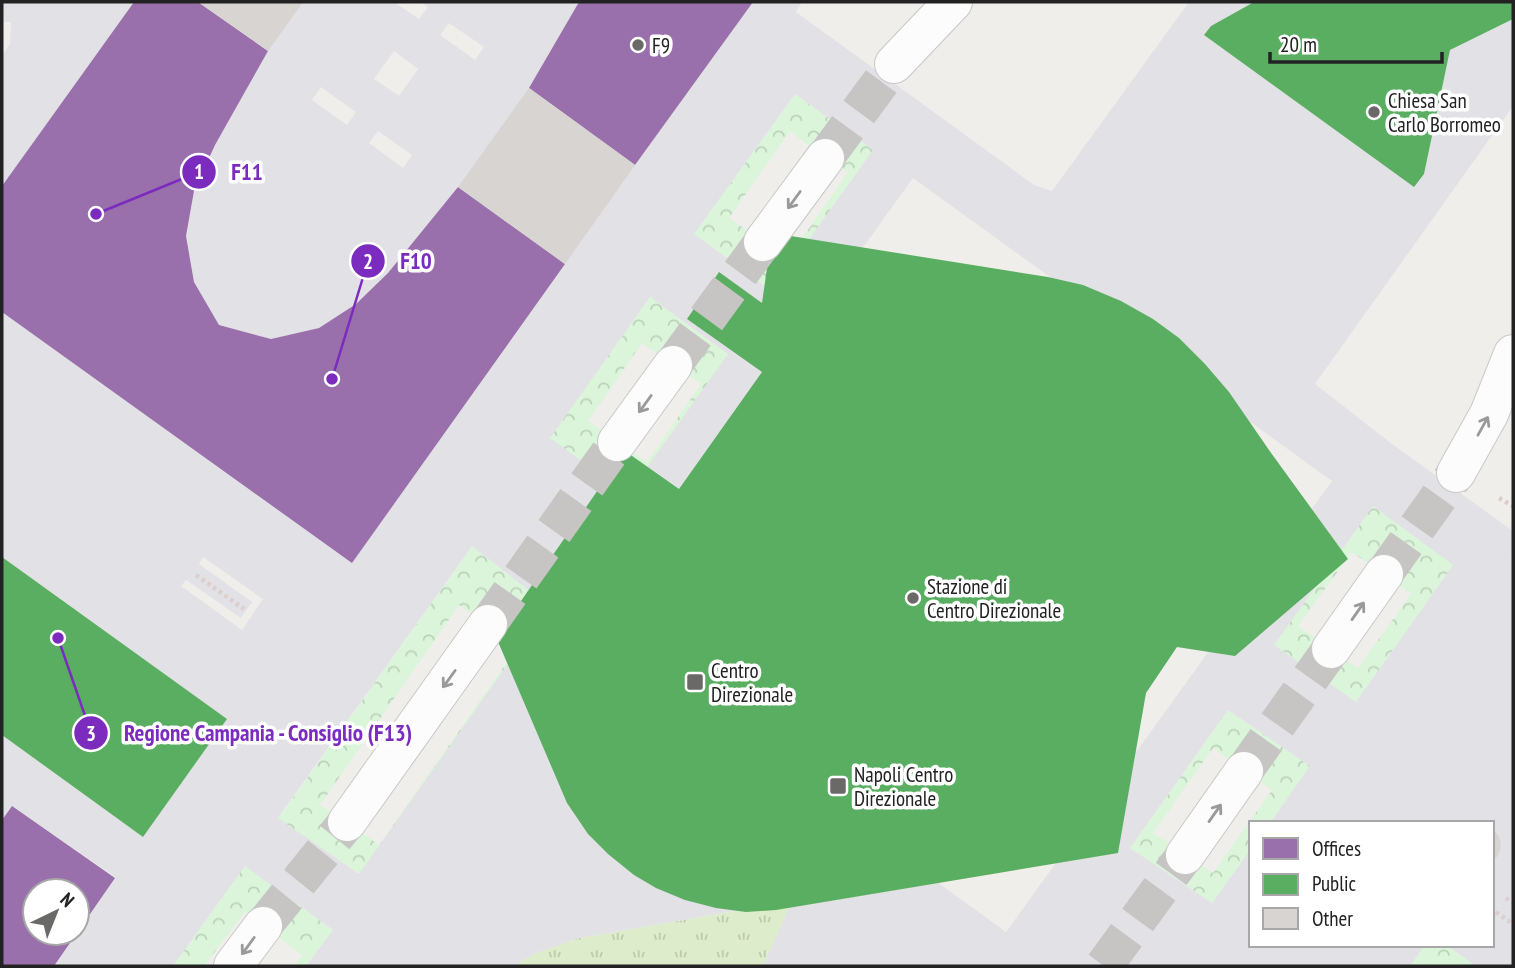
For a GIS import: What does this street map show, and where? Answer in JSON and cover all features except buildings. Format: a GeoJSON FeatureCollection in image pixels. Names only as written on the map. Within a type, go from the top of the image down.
{"type":"FeatureCollection","features":[{"type":"Feature","properties":{"kind":"street"},"geometry":{"type":"LineString","coordinates":[[939,2],[894,64],[953,2]]}},
{"type":"Feature","properties":{"kind":"street"},"geometry":{"type":"LineString","coordinates":[[764,242],[825,158]]}},
{"type":"Feature","properties":{"kind":"street"},"geometry":{"type":"LineString","coordinates":[[617,442],[673,365]]}},
{"type":"Feature","properties":{"kind":"street"},"geometry":{"type":"LineString","coordinates":[[1456,473],[1489,414],[1509,365]]}},
{"type":"Feature","properties":{"kind":"street"},"geometry":{"type":"LineString","coordinates":[[1331,649],[1384,574]]}},
{"type":"Feature","properties":{"kind":"street"},"geometry":{"type":"LineString","coordinates":[[347,822],[488,624]]}},
{"type":"Feature","properties":{"kind":"street"},"geometry":{"type":"LineString","coordinates":[[1185,855],[1244,771]]}},
{"type":"Feature","properties":{"kind":"street"},"geometry":{"type":"LineString","coordinates":[[233,966],[263,926]]}},
{"type":"Feature","properties":{"kind":"path"},"geometry":{"type":"LineString","coordinates":[[196,575],[244,609]]}},
{"type":"Feature","properties":{"kind":"path"},"geometry":{"type":"LineString","coordinates":[[1506,898],[1513,903]]}},
{"type":"Feature","properties":{"kind":"path"},"geometry":{"type":"LineString","coordinates":[[1496,912],[1513,924]]}},
{"type":"Feature","properties":{"kind":"green space"},"geometry":{"type":"Polygon","coordinates":[[[795,94],[873,150],[773,291],[694,234],[795,94]],[[790,131],[729,218],[788,259],[848,172],[790,131]]]}},
{"type":"Feature","properties":{"kind":"green space"},"geometry":{"type":"Polygon","coordinates":[[[650,297],[728,354],[629,494],[549,439],[650,297]],[[642,343],[588,421],[647,462],[701,384],[642,343]]]}},
{"type":"Feature","properties":{"kind":"green space"},"geometry":{"type":"Polygon","coordinates":[[[1373,506],[1454,564],[1356,702],[1274,645],[1373,506]],[[1352,552],[1298,626],[1358,668],[1411,594],[1352,552]]]}},
{"type":"Feature","properties":{"kind":"green space"},"geometry":{"type":"Polygon","coordinates":[[[472,546],[550,605],[360,874],[278,819],[472,546]],[[459,605],[320,805],[379,845],[518,646],[459,605]]]}},
{"type":"Feature","properties":{"kind":"green space"},"geometry":{"type":"Polygon","coordinates":[[[1228,710],[1310,766],[1271,821],[1250,821],[1272,790],[1213,748],[1153,833],[1213,873],[1249,822],[1249,852],[1212,903],[1130,848],[1228,710]]]}},
{"type":"Feature","properties":{"kind":"green space"},"geometry":{"type":"Polygon","coordinates":[[[245,866],[333,930],[306,966],[294,966],[302,955],[245,912],[204,966],[173,966],[245,866]]]}},
{"type":"Feature","properties":{"kind":"green space"},"geometry":{"type":"Polygon","coordinates":[[[793,901],[763,966],[513,966],[536,953],[579,938],[793,901]]]}},
{"type":"Feature","properties":{"kind":"green space"},"geometry":{"type":"Polygon","coordinates":[[[1424,947],[1449,947],[1476,966],[1410,966],[1424,947]]]}},
{"type":"Feature","properties":{"kind":"shaded area"},"geometry":{"type":"Polygon","coordinates":[[[2,2],[134,2],[2,186],[2,55],[10,44],[11,22],[2,22],[2,2]]]}},
{"type":"Feature","properties":{"kind":"shaded area"},"geometry":{"type":"Polygon","coordinates":[[[198,2],[394,2],[419,19],[428,7],[421,2],[579,2],[530,89],[635,165],[753,2],[802,2],[796,12],[1034,185],[1052,191],[1189,2],[1254,2],[1211,26],[1204,35],[1414,186],[1424,174],[1450,50],[1513,19],[1513,106],[1315,384],[1392,444],[1513,531],[1513,966],[1476,966],[1449,947],[1494,947],[1494,859],[1500,851],[1501,842],[1494,830],[1494,821],[1271,821],[1310,766],[1228,710],[1130,848],[1212,903],[1249,852],[1249,947],[1424,947],[1410,966],[763,966],[792,901],[579,938],[536,953],[513,966],[306,966],[333,930],[245,866],[173,966],[54,966],[67,947],[91,947],[91,912],[115,877],[12,806],[2,820],[2,735],[143,837],[227,719],[2,557],[2,312],[352,562],[565,264],[458,187],[388,273],[356,304],[319,328],[271,339],[219,325],[194,282],[186,236],[194,191],[215,145],[268,51],[198,2]],[[449,23],[440,35],[475,60],[484,47],[449,23]],[[394,51],[374,79],[399,96],[418,69],[394,51]],[[321,87],[312,100],[347,125],[356,112],[321,87]],[[795,94],[694,234],[772,291],[873,150],[795,94]],[[378,131],[369,143],[403,168],[412,155],[378,131]],[[913,178],[588,629],[1006,932],[1332,481],[913,178]],[[650,297],[550,438],[628,494],[728,354],[650,297]],[[1373,506],[1274,645],[1356,702],[1453,565],[1373,506]],[[472,546],[278,818],[359,874],[549,606],[472,546]],[[203,557],[199,564],[252,602],[241,618],[186,580],[181,586],[242,630],[263,599],[203,557]]]}},
{"type":"Feature","properties":{"kind":"tunnel"},"geometry":{"type":"LineString","coordinates":[[825,158],[894,64]]}},
{"type":"Feature","properties":{"kind":"tunnel"},"geometry":{"type":"LineString","coordinates":[[673,365],[763,242]]}},
{"type":"Feature","properties":{"kind":"tunnel"},"geometry":{"type":"LineString","coordinates":[[488,624],[617,442]]}},
{"type":"Feature","properties":{"kind":"tunnel"},"geometry":{"type":"LineString","coordinates":[[1384,574],[1456,473]]}},
{"type":"Feature","properties":{"kind":"tunnel"},"geometry":{"type":"LineString","coordinates":[[1244,771],[1331,649]]}},
{"type":"Feature","properties":{"kind":"tunnel"},"geometry":{"type":"LineString","coordinates":[[263,926],[347,822]]}},
{"type":"Feature","properties":{"kind":"tunnel"},"geometry":{"type":"LineString","coordinates":[[1104,966],[1185,855]]}},
{"type":"Feature","properties":{"kind":"place","name":"F9"},"geometry":{"type":"Point","coordinates":[638,45]}},
{"type":"Feature","properties":{"kind":"place","name":"Chiesa San Carlo Borromeo"},"geometry":{"type":"Point","coordinates":[1374,112]}},
{"type":"Feature","properties":{"kind":"place","name":"F11"},"geometry":{"type":"Point","coordinates":[96,214]}},
{"type":"Feature","properties":{"kind":"place","name":"F10"},"geometry":{"type":"Point","coordinates":[332,379]}},
{"type":"Feature","properties":{"kind":"place","name":"Stazione di Centro Direzionale"},"geometry":{"type":"Point","coordinates":[913,598]}},
{"type":"Feature","properties":{"kind":"place","name":"Regione Campania - Consiglio (F13)"},"geometry":{"type":"Point","coordinates":[58,638]}},
{"type":"Feature","properties":{"kind":"place","name":"Centro Direzionale"},"geometry":{"type":"Point","coordinates":[695,682]}},
{"type":"Feature","properties":{"kind":"place","name":"Napoli Centro Direzionale"},"geometry":{"type":"Point","coordinates":[838,786]}}]}
